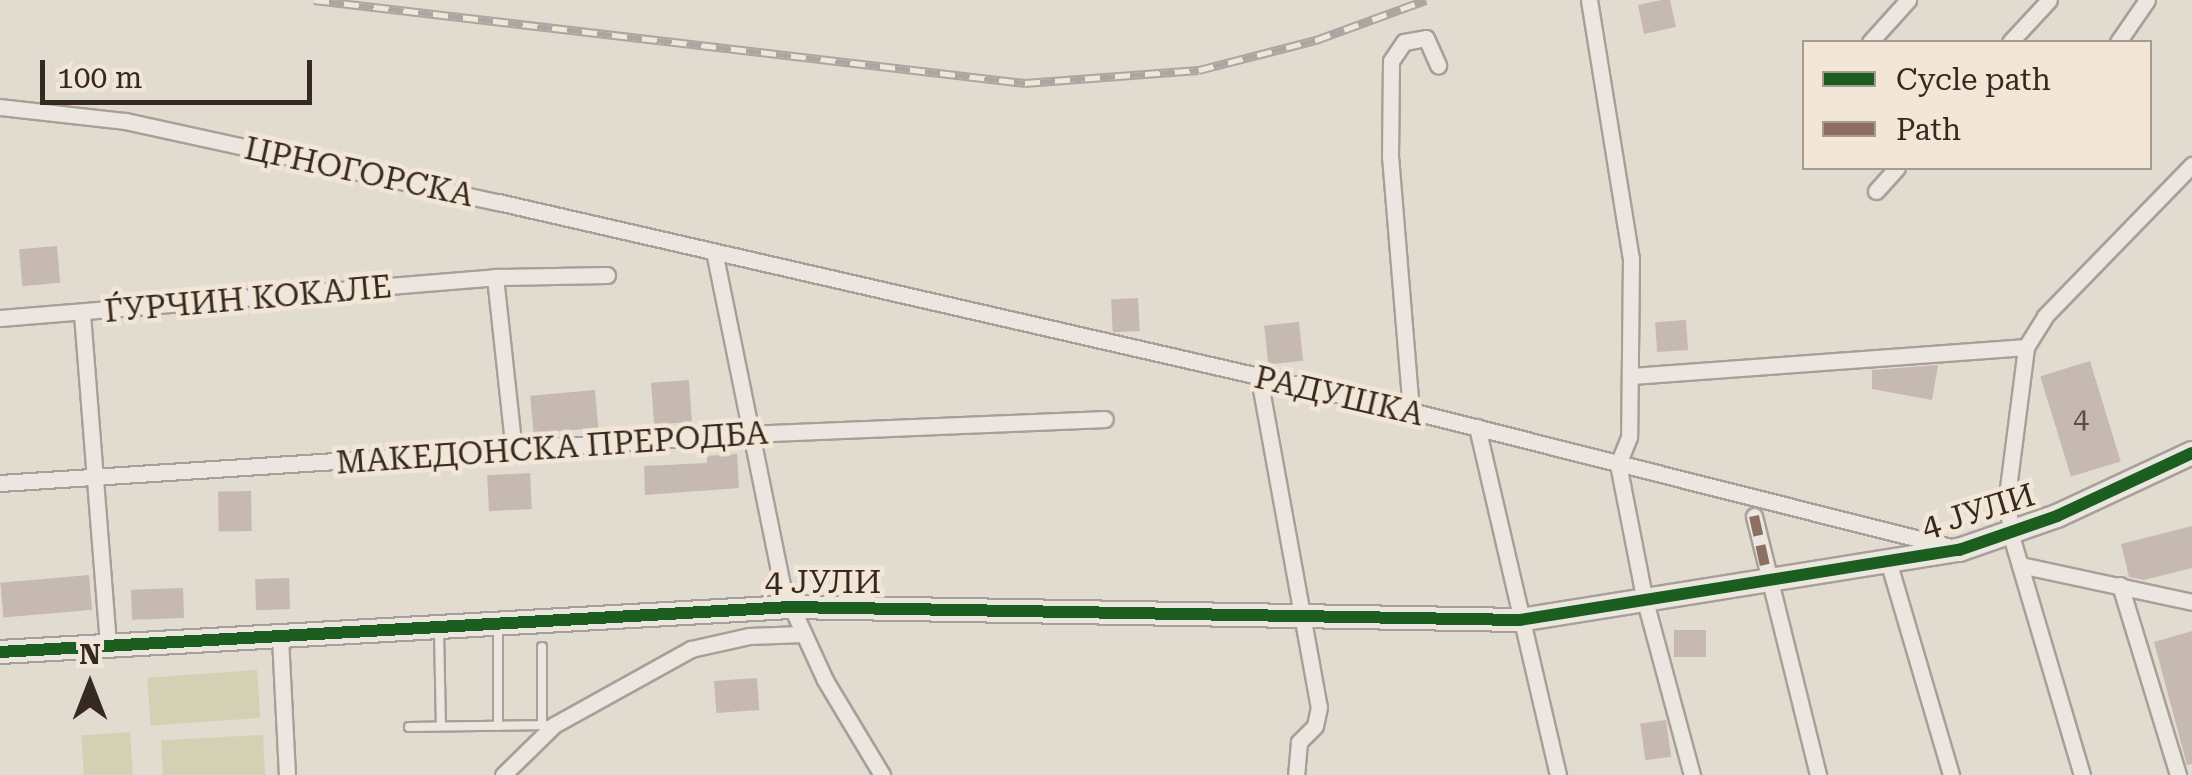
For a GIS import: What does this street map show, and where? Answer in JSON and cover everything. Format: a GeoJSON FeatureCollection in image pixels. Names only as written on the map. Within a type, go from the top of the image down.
{"type":"FeatureCollection","features":[{"type":"Feature","properties":{"kind":"street"},"geometry":{"type":"LineString","coordinates":[[1589,0],[1631,258],[1629,437],[1618,464],[1645,600],[1692,775]]}},
{"type":"Feature","properties":{"kind":"street"},"geometry":{"type":"LineString","coordinates":[[1872,40],[1908,0]]}},
{"type":"Feature","properties":{"kind":"street"},"geometry":{"type":"LineString","coordinates":[[2012,40],[2049,0]]}},
{"type":"Feature","properties":{"kind":"street"},"geometry":{"type":"LineString","coordinates":[[2119,40],[2147,0]]}},
{"type":"Feature","properties":{"kind":"street"},"geometry":{"type":"LineString","coordinates":[[1412,411],[1390,158],[1392,62],[1404,42],[1426,38],[1438,65]]}},
{"type":"Feature","properties":{"kind":"street","name":"ЦРНОГОРСКА"},"geometry":{"type":"LineString","coordinates":[[0,107],[125,121],[715,256]]}},
{"type":"Feature","properties":{"kind":"street"},"geometry":{"type":"LineString","coordinates":[[2082,775],[2011,535],[2009,478],[2026,347],[2046,316],[2192,165]]}},
{"type":"Feature","properties":{"kind":"street"},"geometry":{"type":"LineString","coordinates":[[1876,191],[1895,170]]}},
{"type":"Feature","properties":{"kind":"street"},"geometry":{"type":"LineString","coordinates":[[715,256],[748,434],[790,608],[882,775]]}},
{"type":"Feature","properties":{"kind":"street","name":"РАДУШКА"},"geometry":{"type":"LineString","coordinates":[[715,256],[1412,411],[1959,550]]}},
{"type":"Feature","properties":{"kind":"street","name":"ЃУРЧИН КОКАЛЕ"},"geometry":{"type":"LineString","coordinates":[[0,318],[495,277],[607,276]]}},
{"type":"Feature","properties":{"kind":"street"},"geometry":{"type":"LineString","coordinates":[[495,277],[514,450]]}},
{"type":"Feature","properties":{"kind":"street"},"geometry":{"type":"LineString","coordinates":[[82,314],[91,478],[108,646]]}},
{"type":"Feature","properties":{"kind":"street"},"geometry":{"type":"LineString","coordinates":[[1632,376],[2026,347]]}},
{"type":"Feature","properties":{"kind":"street"},"geometry":{"type":"LineString","coordinates":[[1259,378],[1298,616],[1319,708],[1315,726],[1299,742],[1296,775]]}},
{"type":"Feature","properties":{"kind":"street","name":"МАКЕДОНСКА ПРЕРОДБА"},"geometry":{"type":"LineString","coordinates":[[0,483],[748,434],[1105,418]]}},
{"type":"Feature","properties":{"kind":"street"},"geometry":{"type":"LineString","coordinates":[[1477,427],[1558,775]]}},
{"type":"Feature","properties":{"kind":"street","name":"4 ЈУЛИ"},"geometry":{"type":"LineString","coordinates":[[0,652],[790,608],[1520,620],[1768,584],[1959,550],[2011,535],[2192,453]]}},
{"type":"Feature","properties":{"kind":"street"},"geometry":{"type":"LineString","coordinates":[[1754,516],[1818,775]]}},
{"type":"Feature","properties":{"kind":"street"},"geometry":{"type":"LineString","coordinates":[[1889,564],[1951,775]]}},
{"type":"Feature","properties":{"kind":"street"},"geometry":{"type":"LineString","coordinates":[[2020,564],[2192,602]]}},
{"type":"Feature","properties":{"kind":"street"},"geometry":{"type":"LineString","coordinates":[[2120,586],[2178,775]]}},
{"type":"Feature","properties":{"kind":"street"},"geometry":{"type":"LineString","coordinates":[[503,775],[548,724],[691,650],[750,636],[804,634]]}},
{"type":"Feature","properties":{"kind":"street"},"geometry":{"type":"LineString","coordinates":[[280,637],[287,775]]}},
{"type":"Feature","properties":{"kind":"lane"},"geometry":{"type":"LineString","coordinates":[[498,624],[498,726]]}},
{"type":"Feature","properties":{"kind":"lane"},"geometry":{"type":"LineString","coordinates":[[439,628],[441,726]]}},
{"type":"Feature","properties":{"kind":"lane"},"geometry":{"type":"LineString","coordinates":[[409,727],[548,724],[542,647]]}},
{"type":"Feature","properties":{"kind":"shaded area"},"geometry":{"type":"Polygon","coordinates":[[[257,670],[260,718],[151,726],[147,678],[257,670]]]}},
{"type":"Feature","properties":{"kind":"shaded area"},"geometry":{"type":"Polygon","coordinates":[[[130,732],[133,775],[84,775],[81,735],[130,732]]]}},
{"type":"Feature","properties":{"kind":"shaded area"},"geometry":{"type":"Polygon","coordinates":[[[263,735],[265,775],[163,775],[161,740],[263,735]]]}},
{"type":"Feature","properties":{"kind":"building"},"geometry":{"type":"Polygon","coordinates":[[[1670,0],[1676,27],[1644,34],[1638,5],[1670,0]]]}},
{"type":"Feature","properties":{"kind":"building"},"geometry":{"type":"Polygon","coordinates":[[[57,246],[60,283],[22,286],[19,249],[57,246]]]}},
{"type":"Feature","properties":{"kind":"building"},"geometry":{"type":"Polygon","coordinates":[[[1138,298],[1140,331],[1113,332],[1111,299],[1138,298]]]}},
{"type":"Feature","properties":{"kind":"building"},"geometry":{"type":"Polygon","coordinates":[[[1686,320],[1688,350],[1657,352],[1655,322],[1686,320]]]}},
{"type":"Feature","properties":{"kind":"building"},"geometry":{"type":"Polygon","coordinates":[[[1299,322],[1303,361],[1268,364],[1264,326],[1299,322]]]}},
{"type":"Feature","properties":{"kind":"building"},"geometry":{"type":"Polygon","coordinates":[[[2090,361],[2121,461],[2071,477],[2040,376],[2090,361]]]}},
{"type":"Feature","properties":{"kind":"building"},"geometry":{"type":"Polygon","coordinates":[[[1938,365],[1932,400],[1872,389],[1872,370],[1938,365]]]}},
{"type":"Feature","properties":{"kind":"building"},"geometry":{"type":"Polygon","coordinates":[[[689,380],[692,422],[654,425],[651,383],[689,380]]]}},
{"type":"Feature","properties":{"kind":"building"},"geometry":{"type":"Polygon","coordinates":[[[595,390],[598,428],[534,434],[530,396],[595,390]]]}},
{"type":"Feature","properties":{"kind":"building"},"geometry":{"type":"Polygon","coordinates":[[[737,454],[739,488],[645,495],[644,466],[707,463],[707,456],[737,454]]]}},
{"type":"Feature","properties":{"kind":"building"},"geometry":{"type":"Polygon","coordinates":[[[530,473],[532,509],[489,511],[487,475],[530,473]]]}},
{"type":"Feature","properties":{"kind":"building"},"geometry":{"type":"Polygon","coordinates":[[[251,491],[252,531],[219,532],[218,492],[251,491]]]}},
{"type":"Feature","properties":{"kind":"building"},"geometry":{"type":"Polygon","coordinates":[[[2192,526],[2192,568],[2144,580],[2129,577],[2121,544],[2192,526]]]}},
{"type":"Feature","properties":{"kind":"building"},"geometry":{"type":"Polygon","coordinates":[[[89,575],[92,610],[3,618],[0,583],[89,575]]]}},
{"type":"Feature","properties":{"kind":"building"},"geometry":{"type":"Polygon","coordinates":[[[289,578],[290,609],[256,610],[255,579],[289,578]]]}},
{"type":"Feature","properties":{"kind":"building"},"geometry":{"type":"Polygon","coordinates":[[[183,588],[184,618],[132,620],[131,590],[183,588]]]}},
{"type":"Feature","properties":{"kind":"building"},"geometry":{"type":"Polygon","coordinates":[[[1674,630],[1706,630],[1706,657],[1674,657],[1674,630]]]}},
{"type":"Feature","properties":{"kind":"building"},"geometry":{"type":"Polygon","coordinates":[[[2192,631],[2192,764],[2187,765],[2154,642],[2192,631]]]}},
{"type":"Feature","properties":{"kind":"building"},"geometry":{"type":"Polygon","coordinates":[[[757,678],[759,710],[716,713],[714,681],[757,678]]]}},
{"type":"Feature","properties":{"kind":"building"},"geometry":{"type":"Polygon","coordinates":[[[1666,720],[1671,757],[1645,760],[1640,724],[1666,720]]]}},
{"type":"Feature","properties":{"kind":"railway"},"geometry":{"type":"LineString","coordinates":[[314,0],[1025,83],[1199,70],[1316,40],[1426,0]]}},
{"type":"Feature","properties":{"kind":"marked path"},"geometry":{"type":"LineString","coordinates":[[1754,516],[1769,584]]}},
{"type":"Feature","properties":{"kind":"cycle path"},"geometry":{"type":"LineString","coordinates":[[0,652],[790,607],[1520,620],[1959,550],[2057,516],[2192,453]]}}]}
